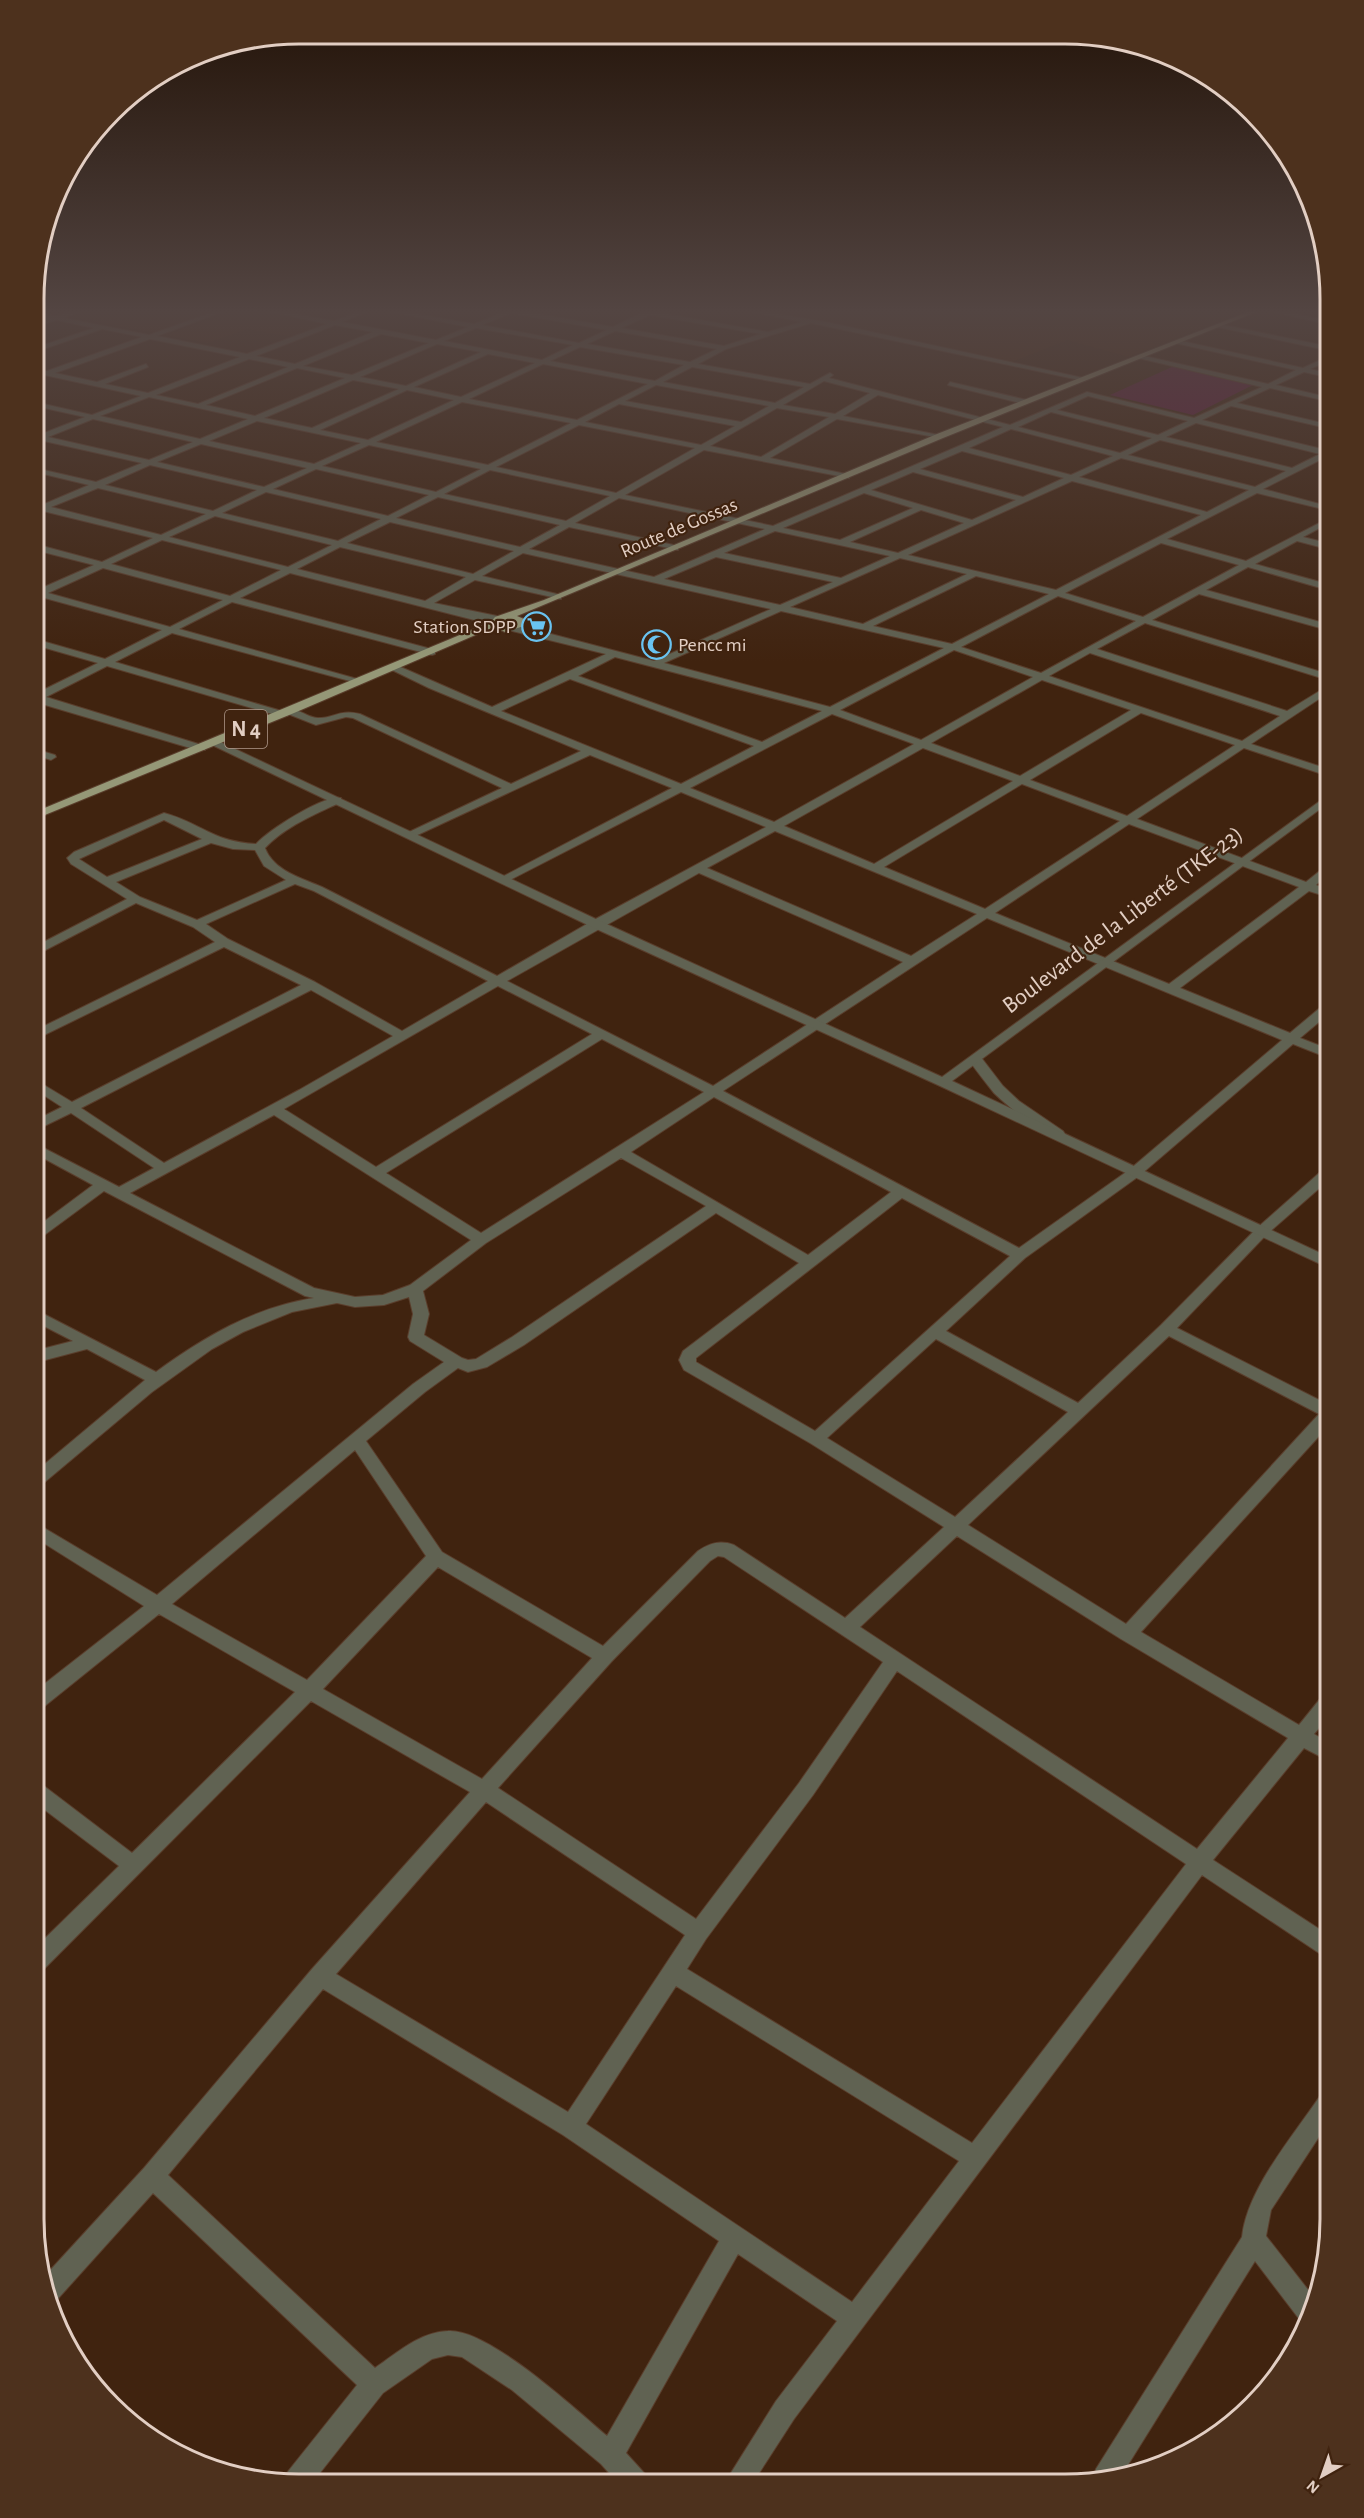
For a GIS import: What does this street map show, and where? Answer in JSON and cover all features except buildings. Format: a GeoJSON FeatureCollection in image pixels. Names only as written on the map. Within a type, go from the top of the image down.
{"type":"FeatureCollection","features":[{"type":"Feature","properties":{"kind":"main road","name":"Route de Gossas"},"geometry":{"type":"LineString","coordinates":[[547,602],[962,428]]}},
{"type":"Feature","properties":{"kind":"main road","name":"N 4"},"geometry":{"type":"LineString","coordinates":[[506,623],[547,602]]}},
{"type":"Feature","properties":{"kind":"main road","name":"N 4"},"geometry":{"type":"LineString","coordinates":[[44,812],[393,667],[506,623],[547,602]]}},
{"type":"Feature","properties":{"kind":"street"},"geometry":{"type":"LineString","coordinates":[[44,434],[63,428]]}},
{"type":"Feature","properties":{"kind":"street"},"geometry":{"type":"LineString","coordinates":[[139,428],[675,548]]}},
{"type":"Feature","properties":{"kind":"street"},"geometry":{"type":"LineString","coordinates":[[44,506],[232,428]]}},
{"type":"Feature","properties":{"kind":"street"},"geometry":{"type":"LineString","coordinates":[[299,428],[897,555],[1057,593],[1320,675]]}},
{"type":"Feature","properties":{"kind":"street"},"geometry":{"type":"LineString","coordinates":[[311,430],[317,428]]}},
{"type":"Feature","properties":{"kind":"street"},"geometry":{"type":"LineString","coordinates":[[44,590],[400,428]]}},
{"type":"Feature","properties":{"kind":"street"},"geometry":{"type":"LineString","coordinates":[[44,694],[567,428]]}},
{"type":"Feature","properties":{"kind":"street"},"geometry":{"type":"LineString","coordinates":[[606,428],[846,476]]}},
{"type":"Feature","properties":{"kind":"street"},"geometry":{"type":"LineString","coordinates":[[426,604],[738,428]]}},
{"type":"Feature","properties":{"kind":"street"},"geometry":{"type":"LineString","coordinates":[[763,459],[815,428]]}},
{"type":"Feature","properties":{"kind":"street"},"geometry":{"type":"LineString","coordinates":[[898,428],[940,436]]}},
{"type":"Feature","properties":{"kind":"street"},"geometry":{"type":"LineString","coordinates":[[657,579],[1009,428]]}},
{"type":"Feature","properties":{"kind":"street"},"geometry":{"type":"LineString","coordinates":[[1012,428],[1320,506]]}},
{"type":"Feature","properties":{"kind":"street"},"geometry":{"type":"LineString","coordinates":[[1121,428],[1294,471]]}},
{"type":"Feature","properties":{"kind":"street"},"geometry":{"type":"LineString","coordinates":[[657,663],[1024,500],[1180,428]]}},
{"type":"Feature","properties":{"kind":"street"},"geometry":{"type":"LineString","coordinates":[[1226,428],[1320,451]]}},
{"type":"Feature","properties":{"kind":"street"},"geometry":{"type":"LineString","coordinates":[[44,439],[953,647],[1320,770]]}},
{"type":"Feature","properties":{"kind":"street"},"geometry":{"type":"LineString","coordinates":[[961,448],[1209,514]]}},
{"type":"Feature","properties":{"kind":"street"},"geometry":{"type":"LineString","coordinates":[[504,880],[1320,458]]}},
{"type":"Feature","properties":{"kind":"street"},"geometry":{"type":"LineString","coordinates":[[913,469],[1024,500]]}},
{"type":"Feature","properties":{"kind":"street"},"geometry":{"type":"LineString","coordinates":[[44,472],[558,597]]}},
{"type":"Feature","properties":{"kind":"street"},"geometry":{"type":"LineString","coordinates":[[864,490],[972,523]]}},
{"type":"Feature","properties":{"kind":"street"},"geometry":{"type":"LineString","coordinates":[[841,543],[921,507]]}},
{"type":"Feature","properties":{"kind":"street"},"geometry":{"type":"LineString","coordinates":[[44,511],[506,623],[613,654],[657,663],[831,710],[1320,891]]}},
{"type":"Feature","properties":{"kind":"street"},"geometry":{"type":"LineString","coordinates":[[119,1193],[274,1109],[596,924],[1089,650],[1320,525]]}},
{"type":"Feature","properties":{"kind":"street"},"geometry":{"type":"LineString","coordinates":[[1296,538],[1320,544]]}},
{"type":"Feature","properties":{"kind":"street"},"geometry":{"type":"LineString","coordinates":[[1160,540],[1320,585]]}},
{"type":"Feature","properties":{"kind":"street"},"geometry":{"type":"LineString","coordinates":[[44,550],[432,652]]}},
{"type":"Feature","properties":{"kind":"street"},"geometry":{"type":"LineString","coordinates":[[715,554],[842,581]]}},
{"type":"Feature","properties":{"kind":"street"},"geometry":{"type":"LineString","coordinates":[[866,626],[974,574]]}},
{"type":"Feature","properties":{"kind":"street"},"geometry":{"type":"LineString","coordinates":[[1198,591],[1320,625]]}},
{"type":"Feature","properties":{"kind":"street"},"geometry":{"type":"LineString","coordinates":[[44,596],[358,682]]}},
{"type":"Feature","properties":{"kind":"street"},"geometry":{"type":"LineString","coordinates":[[44,645],[316,722],[346,714],[356,716],[512,789]]}},
{"type":"Feature","properties":{"kind":"street"},"geometry":{"type":"LineString","coordinates":[[1089,650],[1288,715]]}},
{"type":"Feature","properties":{"kind":"street"},"geometry":{"type":"LineString","coordinates":[[492,711],[613,654]]}},
{"type":"Feature","properties":{"kind":"street"},"geometry":{"type":"LineString","coordinates":[[393,667],[492,711],[1320,1050]]}},
{"type":"Feature","properties":{"kind":"street"},"geometry":{"type":"LineString","coordinates":[[570,676],[762,746]]}},
{"type":"Feature","properties":{"kind":"street"},"geometry":{"type":"LineString","coordinates":[[44,1153],[310,1292],[355,1302],[384,1300],[415,1290],[481,1240],[621,1152],[1320,694]]}},
{"type":"Feature","properties":{"kind":"street"},"geometry":{"type":"LineString","coordinates":[[44,700],[201,748]]}},
{"type":"Feature","properties":{"kind":"street"},"geometry":{"type":"LineString","coordinates":[[875,868],[1139,710]]}},
{"type":"Feature","properties":{"kind":"street"},"geometry":{"type":"LineString","coordinates":[[214,742],[596,924],[943,1082],[1320,1259]]}},
{"type":"Feature","properties":{"kind":"street"},"geometry":{"type":"LineString","coordinates":[[411,836],[590,751]]}},
{"type":"Feature","properties":{"kind":"street"},"geometry":{"type":"LineString","coordinates":[[44,755],[51,757]]}},
{"type":"Feature","properties":{"kind":"street"},"geometry":{"type":"LineString","coordinates":[[259,847],[268,836],[337,800]]}},
{"type":"Feature","properties":{"kind":"street","name":"Boulevard de la Liberté (TKE-23)"},"geometry":{"type":"LineString","coordinates":[[943,1082],[1320,804]]}},
{"type":"Feature","properties":{"kind":"street"},"geometry":{"type":"LineString","coordinates":[[259,847],[232,846],[211,839],[164,816],[73,858],[136,898],[197,924],[224,942],[311,985],[402,1036]]}},
{"type":"Feature","properties":{"kind":"street"},"geometry":{"type":"LineString","coordinates":[[107,881],[211,839]]}},
{"type":"Feature","properties":{"kind":"street"},"geometry":{"type":"LineString","coordinates":[[259,847],[262,857],[276,870],[325,892],[713,1091],[1020,1255]]}},
{"type":"Feature","properties":{"kind":"street"},"geometry":{"type":"LineString","coordinates":[[698,868],[912,962]]}},
{"type":"Feature","properties":{"kind":"street"},"geometry":{"type":"LineString","coordinates":[[1171,989],[1320,875]]}},
{"type":"Feature","properties":{"kind":"street"},"geometry":{"type":"LineString","coordinates":[[197,924],[295,880]]}},
{"type":"Feature","properties":{"kind":"street"},"geometry":{"type":"LineString","coordinates":[[44,947],[136,898]]}},
{"type":"Feature","properties":{"kind":"street"},"geometry":{"type":"LineString","coordinates":[[44,1031],[224,942]]}},
{"type":"Feature","properties":{"kind":"street"},"geometry":{"type":"LineString","coordinates":[[44,1122],[311,985]]}},
{"type":"Feature","properties":{"kind":"street"},"geometry":{"type":"LineString","coordinates":[[816,1439],[1020,1255],[1134,1173],[1320,1015]]}},
{"type":"Feature","properties":{"kind":"street"},"geometry":{"type":"LineString","coordinates":[[375,1174],[600,1035]]}},
{"type":"Feature","properties":{"kind":"street"},"geometry":{"type":"LineString","coordinates":[[975,1059],[998,1089],[1014,1104],[1063,1138]]}},
{"type":"Feature","properties":{"kind":"street"},"geometry":{"type":"LineString","coordinates":[[44,1089],[164,1169]]}},
{"type":"Feature","properties":{"kind":"street"},"geometry":{"type":"LineString","coordinates":[[274,1109],[481,1240]]}},
{"type":"Feature","properties":{"kind":"street"},"geometry":{"type":"LineString","coordinates":[[621,1152],[810,1263]]}},
{"type":"Feature","properties":{"kind":"street"},"geometry":{"type":"LineString","coordinates":[[848,1627],[1167,1329],[1262,1231],[1320,1180]]}},
{"type":"Feature","properties":{"kind":"street"},"geometry":{"type":"LineString","coordinates":[[44,1229],[103,1185]]}},
{"type":"Feature","properties":{"kind":"street"},"geometry":{"type":"LineString","coordinates":[[900,1192],[689,1355],[687,1360],[690,1366],[816,1439],[1128,1634],[1320,1748]]}},
{"type":"Feature","properties":{"kind":"street"},"geometry":{"type":"LineString","coordinates":[[415,1290],[421,1314],[416,1337],[456,1362],[468,1366],[481,1363],[518,1341],[716,1206]]}},
{"type":"Feature","properties":{"kind":"street"},"geometry":{"type":"LineString","coordinates":[[44,1474],[158,1380],[208,1345],[267,1314],[296,1306],[342,1299]]}},
{"type":"Feature","properties":{"kind":"street"},"geometry":{"type":"LineString","coordinates":[[44,1319],[158,1380]]}},
{"type":"Feature","properties":{"kind":"street"},"geometry":{"type":"LineString","coordinates":[[1167,1329],[1320,1407]]}},
{"type":"Feature","properties":{"kind":"street"},"geometry":{"type":"LineString","coordinates":[[936,1332],[1079,1411]]}},
{"type":"Feature","properties":{"kind":"street"},"geometry":{"type":"LineString","coordinates":[[44,1354],[88,1343]]}},
{"type":"Feature","properties":{"kind":"street"},"geometry":{"type":"LineString","coordinates":[[44,1695],[158,1605],[419,1388],[456,1362]]}},
{"type":"Feature","properties":{"kind":"street"},"geometry":{"type":"LineString","coordinates":[[1128,1634],[1320,1425]]}},
{"type":"Feature","properties":{"kind":"street"},"geometry":{"type":"LineString","coordinates":[[357,1440],[436,1557],[605,1656]]}},
{"type":"Feature","properties":{"kind":"street"},"geometry":{"type":"LineString","coordinates":[[44,1535],[158,1605],[484,1790],[699,1932]]}},
{"type":"Feature","properties":{"kind":"street"},"geometry":{"type":"LineString","coordinates":[[52,2286],[152,2176],[320,1976],[484,1790],[605,1656],[704,1556],[715,1549],[728,1550],[848,1627],[1320,1941]]}},
{"type":"Feature","properties":{"kind":"street"},"geometry":{"type":"LineString","coordinates":[[44,1954],[310,1690],[436,1557]]}},
{"type":"Feature","properties":{"kind":"street"},"geometry":{"type":"LineString","coordinates":[[571,2127],[699,1932],[806,1789],[896,1659]]}},
{"type":"Feature","properties":{"kind":"street"},"geometry":{"type":"LineString","coordinates":[[743,2474],[785,2410],[1199,1862],[1320,1713]]}},
{"type":"Feature","properties":{"kind":"street"},"geometry":{"type":"LineString","coordinates":[[44,1797],[133,1865]]}},
{"type":"Feature","properties":{"kind":"street"},"geometry":{"type":"LineString","coordinates":[[673,1972],[975,2158]]}},
{"type":"Feature","properties":{"kind":"street"},"geometry":{"type":"LineString","coordinates":[[320,1976],[571,2127],[854,2318]]}},
{"type":"Feature","properties":{"kind":"street"},"geometry":{"type":"LineString","coordinates":[[1110,2471],[1254,2240],[1256,2219],[1262,2203],[1320,2116]]}},
{"type":"Feature","properties":{"kind":"street"},"geometry":{"type":"LineString","coordinates":[[152,2176],[374,2384]]}},
{"type":"Feature","properties":{"kind":"street"},"geometry":{"type":"LineString","coordinates":[[610,2455],[734,2237]]}},
{"type":"Feature","properties":{"kind":"street"},"geometry":{"type":"LineString","coordinates":[[1254,2240],[1305,2306]]}},
{"type":"Feature","properties":{"kind":"street"},"geometry":{"type":"LineString","coordinates":[[302,2474],[374,2384],[427,2348],[448,2343],[466,2345],[520,2382],[610,2455],[628,2474]]}},
{"type":"Feature","properties":{"kind":"place","name":"Station SDPP"},"geometry":{"type":"Point","coordinates":[537,627]}},
{"type":"Feature","properties":{"kind":"place","name":"Pencc mi"},"geometry":{"type":"Point","coordinates":[657,645]}}]}
